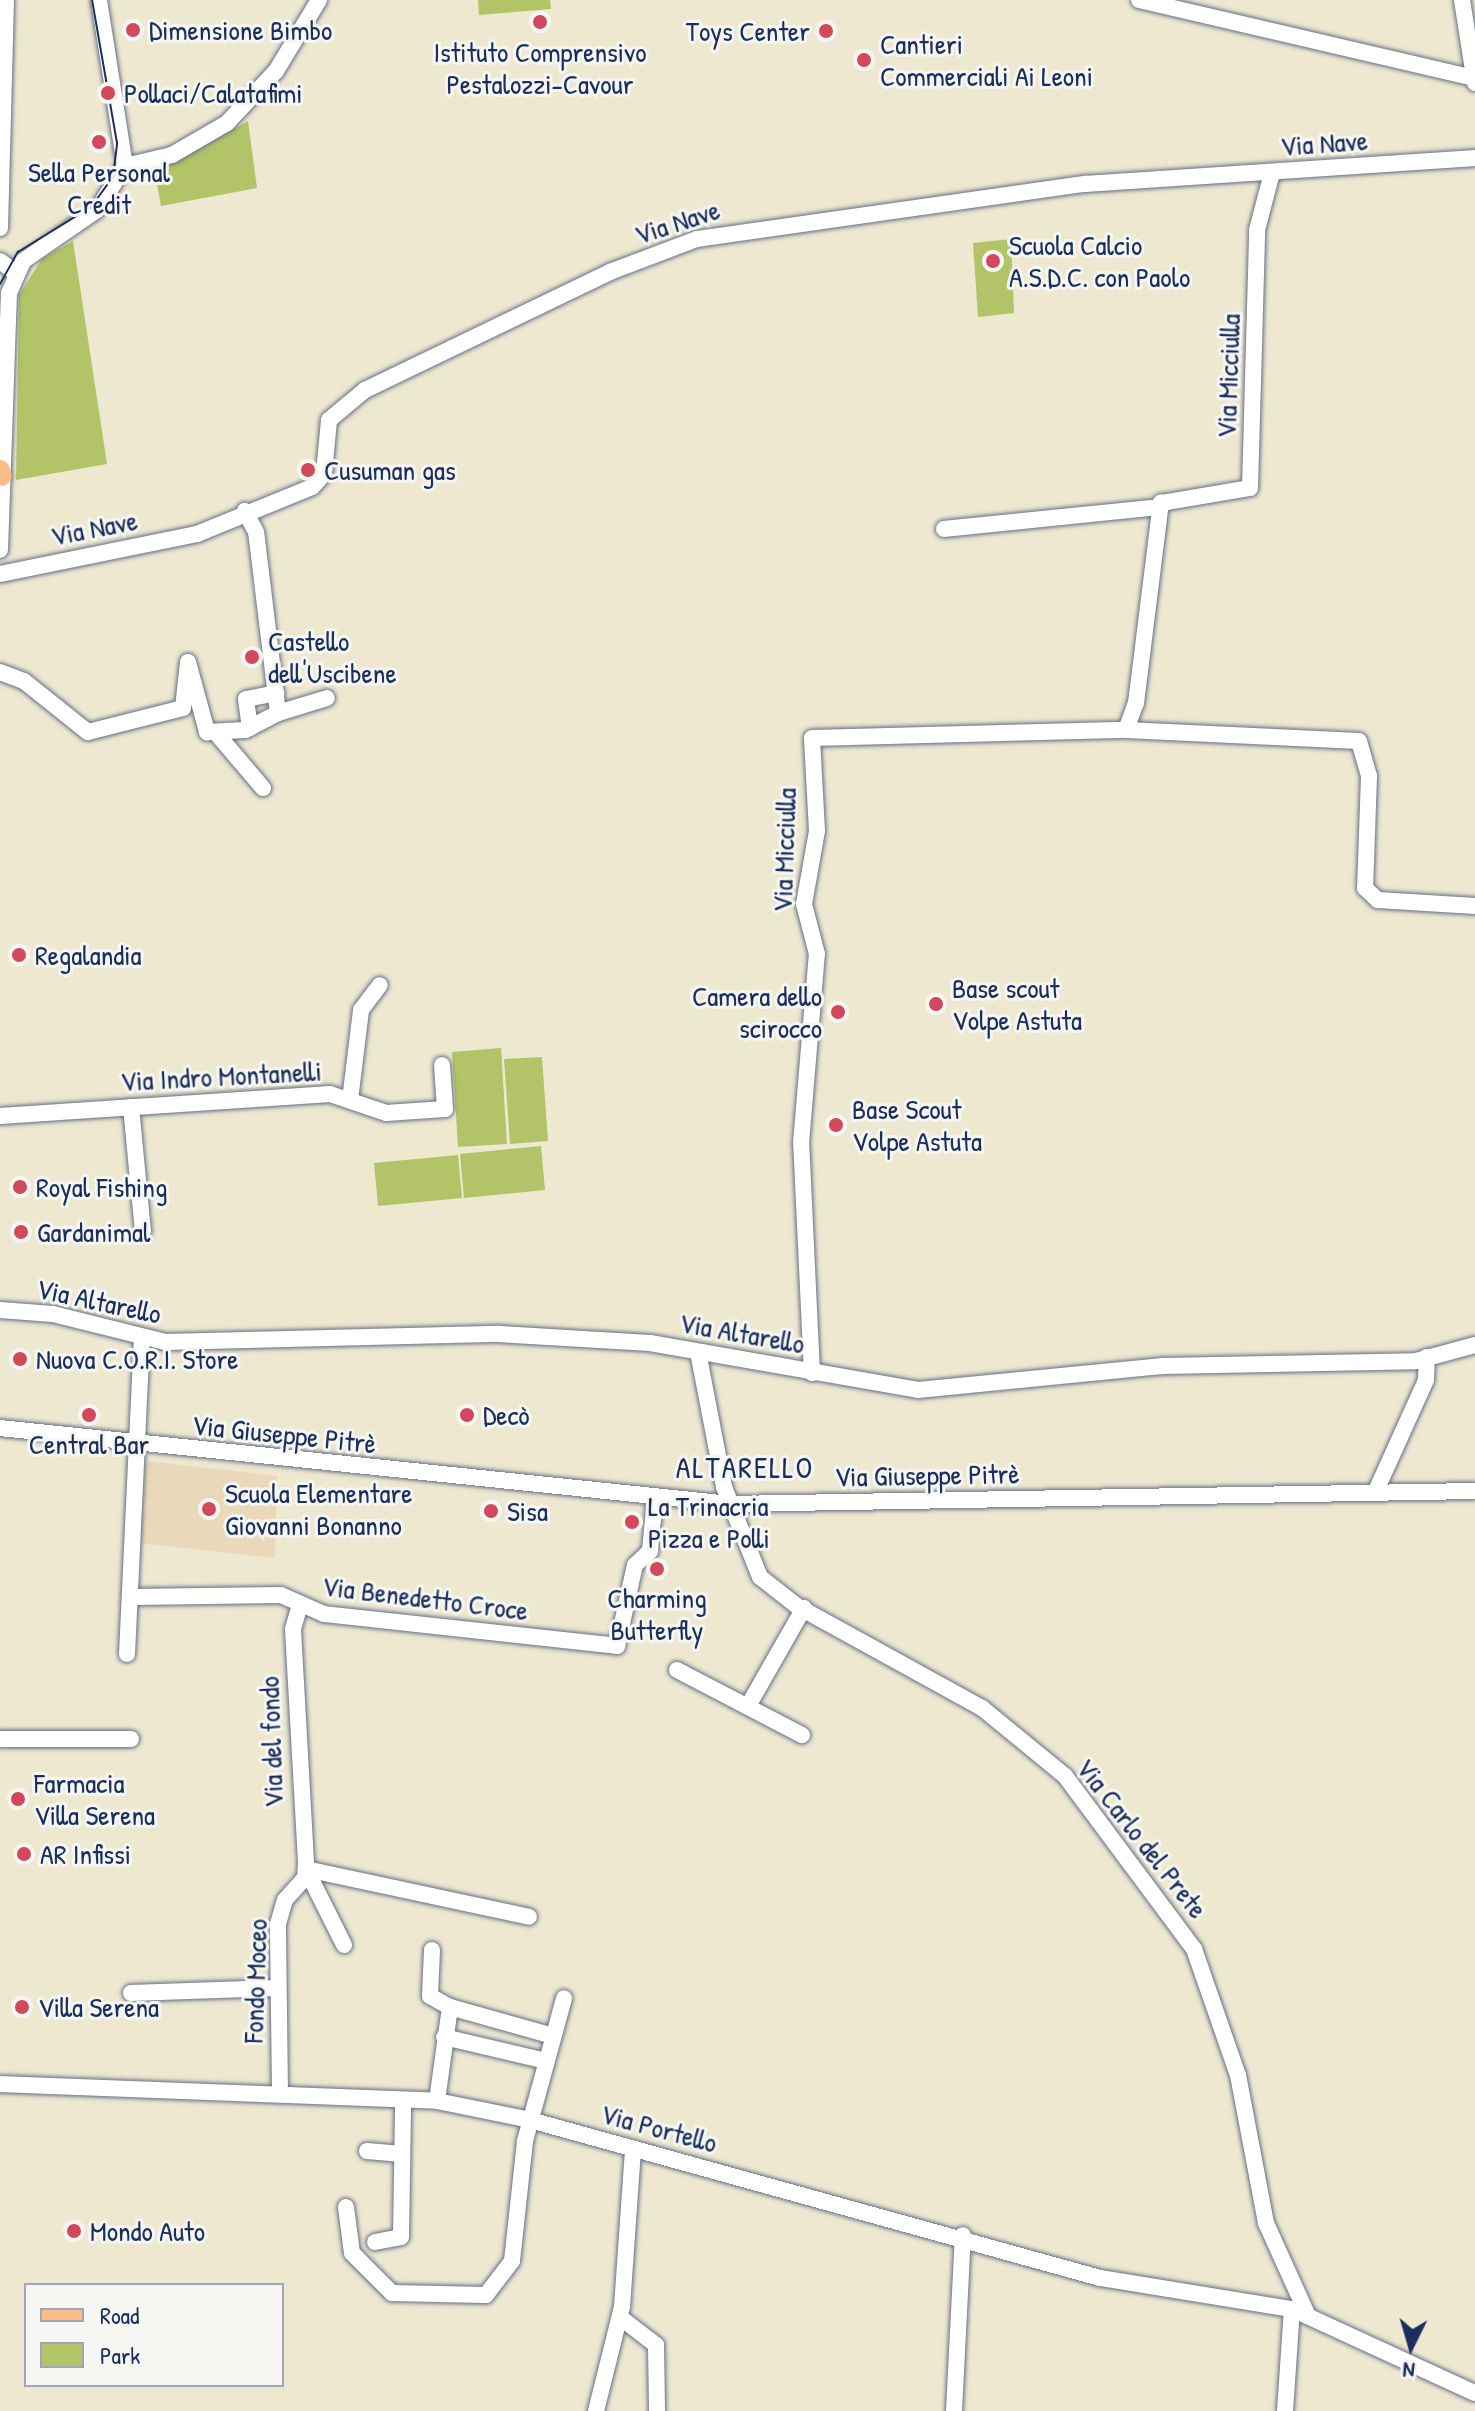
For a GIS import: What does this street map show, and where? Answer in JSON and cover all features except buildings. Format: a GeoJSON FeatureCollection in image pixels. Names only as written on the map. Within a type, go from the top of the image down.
{"type":"FeatureCollection","features":[{"type":"Feature","properties":{"kind":"street"},"geometry":{"type":"LineString","coordinates":[[0,228],[6,0]]}},
{"type":"Feature","properties":{"kind":"street"},"geometry":{"type":"LineString","coordinates":[[0,550],[8,307],[16,273],[35,249],[108,199],[125,166],[99,0]]}},
{"type":"Feature","properties":{"kind":"street"},"geometry":{"type":"LineString","coordinates":[[125,166],[154,162],[227,123],[276,71],[319,0]]}},
{"type":"Feature","properties":{"kind":"street"},"geometry":{"type":"LineString","coordinates":[[1139,0],[1474,81],[1462,0]]}},
{"type":"Feature","properties":{"kind":"street","name":"Via Nave"},"geometry":{"type":"LineString","coordinates":[[0,574],[197,534],[245,511],[319,483],[329,420],[365,390],[610,272],[697,239],[997,193],[1475,158]]}},
{"type":"Feature","properties":{"kind":"street","name":"Via Micciulla"},"geometry":{"type":"LineString","coordinates":[[944,529],[1161,507],[1171,496],[1250,488],[1257,230],[1272,173]]}},
{"type":"Feature","properties":{"kind":"street"},"geometry":{"type":"LineString","coordinates":[[0,261],[16,273]]}},
{"type":"Feature","properties":{"kind":"street"},"geometry":{"type":"LineString","coordinates":[[1126,730],[1136,703],[1161,507]]}},
{"type":"Feature","properties":{"kind":"street"},"geometry":{"type":"LineString","coordinates":[[245,511],[256,532],[278,713]]}},
{"type":"Feature","properties":{"kind":"street"},"geometry":{"type":"LineString","coordinates":[[0,672],[24,681],[88,732],[183,708],[192,663],[207,732],[217,734],[250,728],[278,713],[327,698]]}},
{"type":"Feature","properties":{"kind":"street"},"geometry":{"type":"LineString","coordinates":[[250,728],[246,699],[276,693]]}},
{"type":"Feature","properties":{"kind":"street","name":"Via Micciulla"},"geometry":{"type":"LineString","coordinates":[[812,1373],[801,1143],[817,965],[804,904],[817,831],[812,738],[1126,730],[1359,741],[1369,776],[1365,888],[1378,900],[1475,906]]}},
{"type":"Feature","properties":{"kind":"street"},"geometry":{"type":"LineString","coordinates":[[217,734],[263,788]]}},
{"type":"Feature","properties":{"kind":"street"},"geometry":{"type":"LineString","coordinates":[[350,1100],[361,1010],[380,985]]}},
{"type":"Feature","properties":{"kind":"street","name":"Via Indro Montanelli"},"geometry":{"type":"LineString","coordinates":[[0,1116],[330,1094],[386,1113],[445,1109],[442,1065]]}},
{"type":"Feature","properties":{"kind":"street"},"geometry":{"type":"LineString","coordinates":[[131,1107],[143,1231]]}},
{"type":"Feature","properties":{"kind":"street","name":"Via Altarello"},"geometry":{"type":"LineString","coordinates":[[0,1310],[53,1314],[142,1339],[499,1334],[698,1352],[918,1390],[1163,1366],[1427,1357],[1475,1345]]}},
{"type":"Feature","properties":{"kind":"street"},"geometry":{"type":"LineString","coordinates":[[127,1654],[142,1339]]}},
{"type":"Feature","properties":{"kind":"street","name":"Via Carlo del Prete"},"geometry":{"type":"LineString","coordinates":[[698,1352],[730,1504],[760,1577],[804,1608],[982,1708],[1053,1767],[1166,1907],[1209,1986],[1238,2075],[1266,2223],[1300,2312]]}},
{"type":"Feature","properties":{"kind":"street"},"geometry":{"type":"LineString","coordinates":[[1375,1493],[1426,1380],[1427,1357]]}},
{"type":"Feature","properties":{"kind":"street","name":"Via Giuseppe Pitrè"},"geometry":{"type":"LineString","coordinates":[[0,1428],[138,1445],[730,1504],[1475,1491]]}},
{"type":"Feature","properties":{"kind":"street","name":"Via Benedetto Croce"},"geometry":{"type":"LineString","coordinates":[[131,1597],[281,1595],[324,1614],[619,1645],[635,1565],[650,1551],[655,1498]]}},
{"type":"Feature","properties":{"kind":"street","name":"Via del fondo"},"geometry":{"type":"LineString","coordinates":[[300,1604],[293,1629],[306,1873]]}},
{"type":"Feature","properties":{"kind":"street"},"geometry":{"type":"LineString","coordinates":[[748,1706],[804,1608]]}},
{"type":"Feature","properties":{"kind":"street"},"geometry":{"type":"LineString","coordinates":[[677,1670],[802,1735]]}},
{"type":"Feature","properties":{"kind":"street"},"geometry":{"type":"LineString","coordinates":[[0,1739],[131,1739]]}},
{"type":"Feature","properties":{"kind":"street"},"geometry":{"type":"LineString","coordinates":[[306,1873],[529,1917]]}},
{"type":"Feature","properties":{"kind":"street"},"geometry":{"type":"LineString","coordinates":[[306,1873],[344,1945]]}},
{"type":"Feature","properties":{"kind":"street","name":"Fondo Moceo"},"geometry":{"type":"LineString","coordinates":[[280,2094],[276,1988],[278,1924],[285,1900],[306,1873]]}},
{"type":"Feature","properties":{"kind":"street"},"geometry":{"type":"LineString","coordinates":[[432,1950],[430,1996],[450,2007],[553,2036]]}},
{"type":"Feature","properties":{"kind":"street"},"geometry":{"type":"LineString","coordinates":[[131,1993],[276,1988]]}},
{"type":"Feature","properties":{"kind":"street"},"geometry":{"type":"LineString","coordinates":[[346,2207],[352,2253],[392,2293],[486,2295],[512,2261],[530,2120],[564,1998]]}},
{"type":"Feature","properties":{"kind":"street"},"geometry":{"type":"LineString","coordinates":[[437,2101],[450,2007]]}},
{"type":"Feature","properties":{"kind":"street"},"geometry":{"type":"LineString","coordinates":[[444,2037],[546,2061]]}},
{"type":"Feature","properties":{"kind":"street","name":"Via Portello"},"geometry":{"type":"LineString","coordinates":[[0,2084],[280,2094],[403,2108],[437,2101],[530,2120],[963,2235],[1100,2278],[1300,2312],[1475,2393]]}},
{"type":"Feature","properties":{"kind":"street"},"geometry":{"type":"LineString","coordinates":[[375,2242],[401,2237],[399,2154],[403,2108]]}},
{"type":"Feature","properties":{"kind":"street"},"geometry":{"type":"LineString","coordinates":[[596,2411],[621,2318],[633,2148]]}},
{"type":"Feature","properties":{"kind":"street"},"geometry":{"type":"LineString","coordinates":[[367,2151],[399,2154]]}},
{"type":"Feature","properties":{"kind":"street"},"geometry":{"type":"LineString","coordinates":[[954,2411],[963,2235]]}},
{"type":"Feature","properties":{"kind":"street"},"geometry":{"type":"LineString","coordinates":[[1285,2411],[1300,2312]]}},
{"type":"Feature","properties":{"kind":"street"},"geometry":{"type":"LineString","coordinates":[[621,2318],[656,2345],[657,2411]]}},
{"type":"Feature","properties":{"kind":"shaded area","name":"Scuola Elementare Giovanni Bonanno"},"geometry":{"type":"Polygon","coordinates":[[[145,1461],[277,1476],[275,1558],[140,1543],[145,1461]]]}},
{"type":"Feature","properties":{"kind":"green space"},"geometry":{"type":"Polygon","coordinates":[[[478,0],[550,0],[551,9],[479,15],[478,0]]]}},
{"type":"Feature","properties":{"kind":"green space"},"geometry":{"type":"Polygon","coordinates":[[[248,121],[257,188],[161,206],[155,173],[248,121]]]}},
{"type":"Feature","properties":{"kind":"green space"},"geometry":{"type":"Polygon","coordinates":[[[1011,239],[1014,313],[978,317],[973,243],[1011,239]]]}},
{"type":"Feature","properties":{"kind":"green space"},"geometry":{"type":"Polygon","coordinates":[[[73,241],[107,464],[16,480],[19,295],[42,259],[73,241]]]}},
{"type":"Feature","properties":{"kind":"green space"},"geometry":{"type":"Polygon","coordinates":[[[501,1048],[507,1144],[458,1147],[452,1052],[501,1048]]]}},
{"type":"Feature","properties":{"kind":"green space"},"geometry":{"type":"Polygon","coordinates":[[[542,1057],[548,1141],[510,1144],[504,1059],[542,1057]]]}},
{"type":"Feature","properties":{"kind":"green space"},"geometry":{"type":"Polygon","coordinates":[[[541,1146],[545,1190],[464,1198],[460,1154],[541,1146]]]}},
{"type":"Feature","properties":{"kind":"green space"},"geometry":{"type":"Polygon","coordinates":[[[458,1155],[462,1198],[378,1206],[374,1163],[458,1155]]]}},
{"type":"Feature","properties":{"kind":"tram line"},"geometry":{"type":"LineString","coordinates":[[0,284],[18,252],[91,207],[113,177],[117,143],[92,0]]}},
{"type":"Feature","properties":{"kind":"place","name":"Istituto Comprensivo Pestalozzi-Cavour"},"geometry":{"type":"Point","coordinates":[540,22]}},
{"type":"Feature","properties":{"kind":"place","name":"Dimensione Bimbo"},"geometry":{"type":"Point","coordinates":[133,30]}},
{"type":"Feature","properties":{"kind":"place","name":"Toys Center"},"geometry":{"type":"Point","coordinates":[826,31]}},
{"type":"Feature","properties":{"kind":"place","name":"Cantieri Commerciali Ai Leoni"},"geometry":{"type":"Point","coordinates":[864,60]}},
{"type":"Feature","properties":{"kind":"place","name":"Pollaci/Calatafimi"},"geometry":{"type":"Point","coordinates":[108,93]}},
{"type":"Feature","properties":{"kind":"place","name":"Sella Personal Credit"},"geometry":{"type":"Point","coordinates":[99,142]}},
{"type":"Feature","properties":{"kind":"place","name":"Scuola Calcio A.S.D.C. con Paolo"},"geometry":{"type":"Point","coordinates":[993,261]}},
{"type":"Feature","properties":{"kind":"place","name":"Cusuman gas"},"geometry":{"type":"Point","coordinates":[308,470]}},
{"type":"Feature","properties":{"kind":"place","name":"Castello dell'Uscibene"},"geometry":{"type":"Point","coordinates":[252,657]}},
{"type":"Feature","properties":{"kind":"place","name":"Regalandia"},"geometry":{"type":"Point","coordinates":[19,955]}},
{"type":"Feature","properties":{"kind":"place","name":"Base scout Volpe Astuta"},"geometry":{"type":"Point","coordinates":[936,1004]}},
{"type":"Feature","properties":{"kind":"place","name":"Camera dello scirocco"},"geometry":{"type":"Point","coordinates":[838,1012]}},
{"type":"Feature","properties":{"kind":"place","name":"Base Scout Volpe Astuta"},"geometry":{"type":"Point","coordinates":[836,1125]}},
{"type":"Feature","properties":{"kind":"place","name":"Royal Fishing"},"geometry":{"type":"Point","coordinates":[20,1187]}},
{"type":"Feature","properties":{"kind":"place","name":"Gardanimal"},"geometry":{"type":"Point","coordinates":[21,1232]}},
{"type":"Feature","properties":{"kind":"place","name":"Nuova C.O.R.I. Store"},"geometry":{"type":"Point","coordinates":[20,1359]}},
{"type":"Feature","properties":{"kind":"place","name":"Central Bar"},"geometry":{"type":"Point","coordinates":[89,1415]}},
{"type":"Feature","properties":{"kind":"place","name":"Decò"},"geometry":{"type":"Point","coordinates":[467,1415]}},
{"type":"Feature","properties":{"kind":"place","name":"Scuola Elementare Giovanni Bonanno"},"geometry":{"type":"Point","coordinates":[209,1509]}},
{"type":"Feature","properties":{"kind":"place","name":"Sisa"},"geometry":{"type":"Point","coordinates":[491,1511]}},
{"type":"Feature","properties":{"kind":"place","name":"La Trinacria Pizza e Polli"},"geometry":{"type":"Point","coordinates":[632,1522]}},
{"type":"Feature","properties":{"kind":"place","name":"Charming Butterfly"},"geometry":{"type":"Point","coordinates":[657,1569]}},
{"type":"Feature","properties":{"kind":"place","name":"Farmacia Villa Serena"},"geometry":{"type":"Point","coordinates":[18,1799]}},
{"type":"Feature","properties":{"kind":"place","name":"AR Infissi"},"geometry":{"type":"Point","coordinates":[24,1854]}},
{"type":"Feature","properties":{"kind":"place","name":"Villa Serena"},"geometry":{"type":"Point","coordinates":[22,2007]}},
{"type":"Feature","properties":{"kind":"place","name":"Mondo Auto"},"geometry":{"type":"Point","coordinates":[74,2231]}},
{"type":"Feature","properties":{"kind":"district","name":"ALTARELLO"},"geometry":{"type":"Point","coordinates":[745,1467]}}]}
